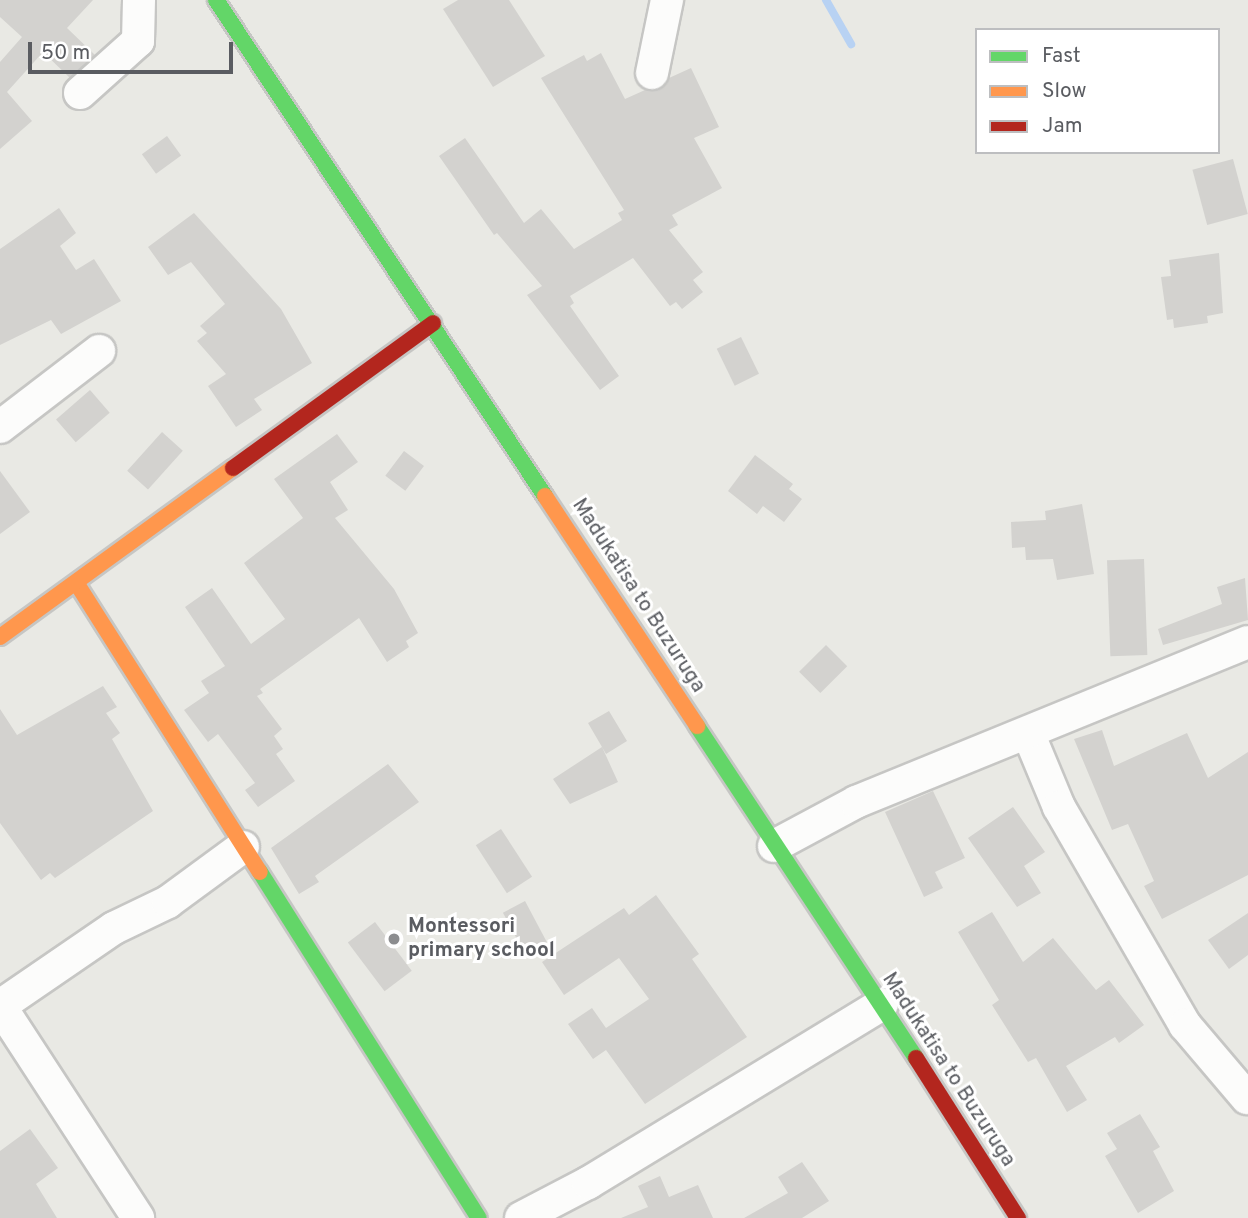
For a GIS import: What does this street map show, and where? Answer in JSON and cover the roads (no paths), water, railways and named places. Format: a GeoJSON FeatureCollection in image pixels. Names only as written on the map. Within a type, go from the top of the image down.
{"type":"FeatureCollection","features":[{"type":"Feature","properties":{"kind":"main road","name":"Madukatisa to Buzuruga"},"geometry":{"type":"LineString","coordinates":[[216,0],[433,323],[774,846],[883,1004],[1018,1218]]}},
{"type":"Feature","properties":{"kind":"main road"},"geometry":{"type":"LineString","coordinates":[[0,637],[77,584],[433,323]]}},
{"type":"Feature","properties":{"kind":"main road"},"geometry":{"type":"LineString","coordinates":[[77,584],[478,1218]]}},
{"type":"Feature","properties":{"kind":"street"},"geometry":{"type":"LineString","coordinates":[[80,93],[138,41],[139,0]]}},
{"type":"Feature","properties":{"kind":"street"},"geometry":{"type":"LineString","coordinates":[[652,73],[667,0]]}},
{"type":"Feature","properties":{"kind":"street"},"geometry":{"type":"LineString","coordinates":[[0,427],[99,351]]}},
{"type":"Feature","properties":{"kind":"street"},"geometry":{"type":"LineString","coordinates":[[774,846],[856,802],[1029,735],[1248,642]]}},
{"type":"Feature","properties":{"kind":"street"},"geometry":{"type":"LineString","coordinates":[[1029,735],[1059,807],[1165,992],[1185,1025],[1247,1098]]}},
{"type":"Feature","properties":{"kind":"street"},"geometry":{"type":"LineString","coordinates":[[138,1218],[0,1006],[114,928],[168,902],[243,846]]}},
{"type":"Feature","properties":{"kind":"street"},"geometry":{"type":"LineString","coordinates":[[521,1218],[588,1183],[883,1004]]}},
{"type":"Feature","properties":{"kind":"waterway"},"geometry":{"type":"LineString","coordinates":[[826,0],[851,44]]}},
{"type":"Feature","properties":{"kind":"place","name":"Montessori primary school"},"geometry":{"type":"Point","coordinates":[394,939]}}]}
